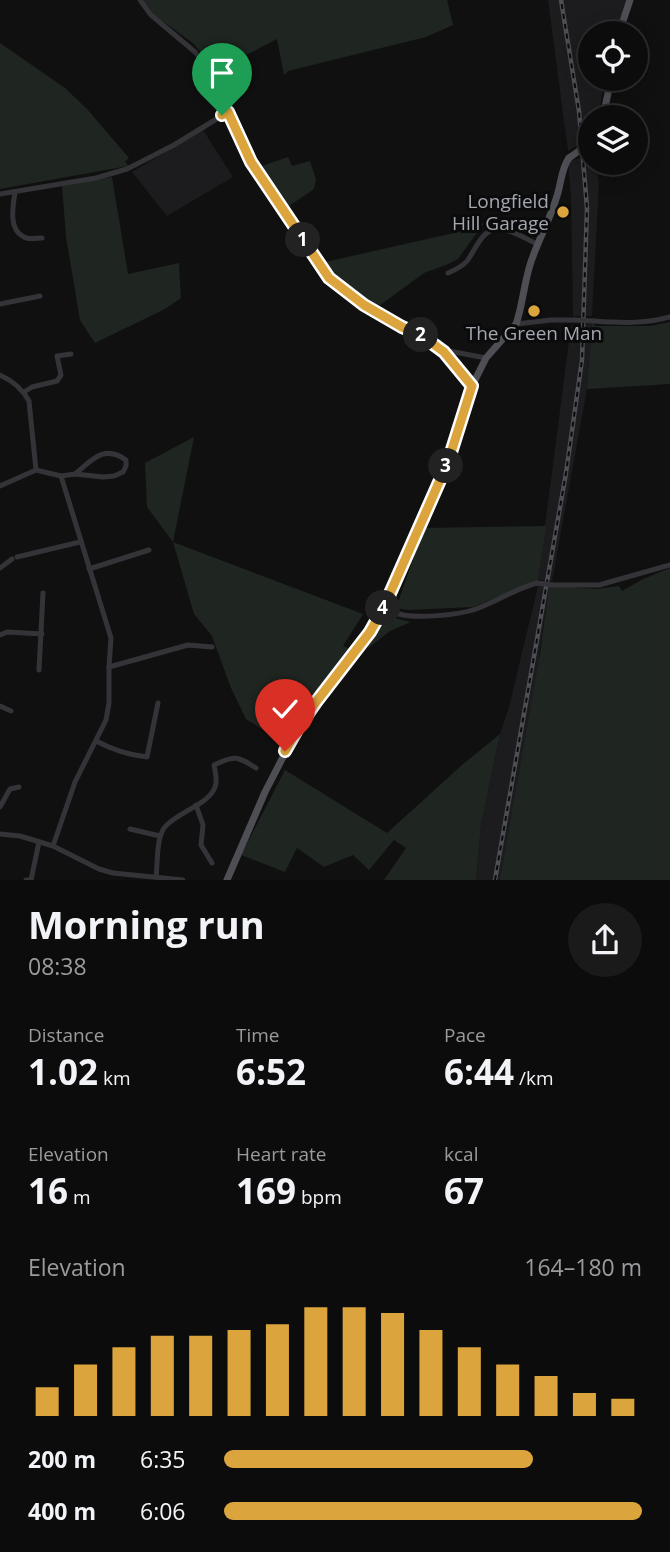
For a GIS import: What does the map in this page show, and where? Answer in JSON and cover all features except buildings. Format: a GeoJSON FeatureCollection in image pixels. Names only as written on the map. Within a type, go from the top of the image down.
{"type":"FeatureCollection","features":[{"type":"Feature","properties":{"kind":"main road"},"geometry":{"type":"LineString","coordinates":[[623,21],[631,0]]}},
{"type":"Feature","properties":{"kind":"main road"},"geometry":{"type":"LineString","coordinates":[[227,880],[260,803],[298,728],[370,632],[384,607],[448,462],[472,386],[486,358],[516,324],[526,279],[537,244],[555,203],[565,164],[578,152]]}},
{"type":"Feature","properties":{"kind":"street"},"geometry":{"type":"LineString","coordinates":[[140,0],[151,15],[200,57],[251,162],[329,278],[364,305],[421,335],[444,352],[472,386]]}},
{"type":"Feature","properties":{"kind":"street"},"geometry":{"type":"LineString","coordinates":[[0,194],[96,178],[127,169],[174,145],[228,112]]}},
{"type":"Feature","properties":{"kind":"street"},"geometry":{"type":"LineString","coordinates":[[15,192],[14,228],[27,239],[42,238]]}},
{"type":"Feature","properties":{"kind":"street"},"geometry":{"type":"LineString","coordinates":[[448,273],[467,261],[484,235],[496,229],[537,244]]}},
{"type":"Feature","properties":{"kind":"street"},"geometry":{"type":"LineString","coordinates":[[458,269],[464,277]]}},
{"type":"Feature","properties":{"kind":"street"},"geometry":{"type":"LineString","coordinates":[[0,304],[40,296]]}},
{"type":"Feature","properties":{"kind":"street"},"geometry":{"type":"LineString","coordinates":[[516,324],[551,320],[632,323],[670,317]]}},
{"type":"Feature","properties":{"kind":"street"},"geometry":{"type":"LineString","coordinates":[[444,352],[486,358]]}},
{"type":"Feature","properties":{"kind":"street"},"geometry":{"type":"LineString","coordinates":[[24,392],[32,387],[59,380],[61,374],[54,357],[71,354]]}},
{"type":"Feature","properties":{"kind":"street"},"geometry":{"type":"LineString","coordinates":[[0,375],[17,384],[24,392],[31,410],[36,470]]}},
{"type":"Feature","properties":{"kind":"street"},"geometry":{"type":"LineString","coordinates":[[0,486],[36,470],[61,476],[114,476],[123,472],[126,460],[118,454],[107,453],[97,456],[75,474]]}},
{"type":"Feature","properties":{"kind":"street"},"geometry":{"type":"LineString","coordinates":[[53,846],[75,782],[106,720],[111,638],[61,476]]}},
{"type":"Feature","properties":{"kind":"street"},"geometry":{"type":"LineString","coordinates":[[0,568],[15,558],[80,542]]}},
{"type":"Feature","properties":{"kind":"street"},"geometry":{"type":"LineString","coordinates":[[89,569],[149,550]]}},
{"type":"Feature","properties":{"kind":"street"},"geometry":{"type":"LineString","coordinates":[[384,607],[409,616],[464,612],[537,583],[599,585],[670,565]]}},
{"type":"Feature","properties":{"kind":"street"},"geometry":{"type":"LineString","coordinates":[[39,670],[43,593]]}},
{"type":"Feature","properties":{"kind":"street"},"geometry":{"type":"LineString","coordinates":[[0,635],[7,632],[42,634]]}},
{"type":"Feature","properties":{"kind":"street"},"geometry":{"type":"LineString","coordinates":[[109,667],[188,645],[212,647]]}},
{"type":"Feature","properties":{"kind":"street"},"geometry":{"type":"LineString","coordinates":[[96,741],[116,751],[147,757],[158,703]]}},
{"type":"Feature","properties":{"kind":"street"},"geometry":{"type":"LineString","coordinates":[[0,706],[11,711]]}},
{"type":"Feature","properties":{"kind":"street"},"geometry":{"type":"LineString","coordinates":[[156,877],[160,836],[175,817],[215,790],[214,765],[226,759],[240,758],[256,768]]}},
{"type":"Feature","properties":{"kind":"street"},"geometry":{"type":"LineString","coordinates":[[0,807],[10,789],[19,787]]}},
{"type":"Feature","properties":{"kind":"street"},"geometry":{"type":"LineString","coordinates":[[196,805],[203,825],[201,845],[212,863]]}},
{"type":"Feature","properties":{"kind":"street"},"geometry":{"type":"LineString","coordinates":[[130,829],[160,836]]}},
{"type":"Feature","properties":{"kind":"street"},"geometry":{"type":"LineString","coordinates":[[0,834],[20,836],[53,846],[113,873],[183,880]]}},
{"type":"Feature","properties":{"kind":"street"},"geometry":{"type":"LineString","coordinates":[[28,880],[39,842]]}},
{"type":"Feature","properties":{"kind":"street"},"geometry":{"type":"LineString","coordinates":[[112,880],[113,873]]}},
{"type":"Feature","properties":{"kind":"shaded area"},"geometry":{"type":"Polygon","coordinates":[[[143,0],[447,0],[453,25],[426,37],[288,71],[284,75],[277,39],[220,69],[228,84],[222,87],[193,43],[154,15],[143,0]]]}},
{"type":"Feature","properties":{"kind":"shaded area"},"geometry":{"type":"Polygon","coordinates":[[[548,0],[627,0],[619,21],[578,21],[578,91],[603,91],[600,105],[578,105],[578,145],[568,151],[548,0]]]}},
{"type":"Feature","properties":{"kind":"shaded area"},"geometry":{"type":"Polygon","coordinates":[[[0,43],[65,88],[87,109],[129,158],[125,161],[128,166],[0,189],[0,43]]]}},
{"type":"Feature","properties":{"kind":"shaded area"},"geometry":{"type":"Polygon","coordinates":[[[203,130],[233,177],[167,216],[132,172],[203,130]]]}},
{"type":"Feature","properties":{"kind":"shaded area"},"geometry":{"type":"Polygon","coordinates":[[[288,157],[292,166],[310,161],[316,179],[314,189],[286,208],[259,167],[288,157]]]}},
{"type":"Feature","properties":{"kind":"shaded area"},"geometry":{"type":"Polygon","coordinates":[[[578,158],[578,175],[598,175],[592,316],[573,316],[568,162],[578,158]]]}},
{"type":"Feature","properties":{"kind":"shaded area"},"geometry":{"type":"Polygon","coordinates":[[[112,177],[128,274],[179,263],[181,298],[165,309],[95,343],[80,320],[66,237],[62,186],[112,177]]]}},
{"type":"Feature","properties":{"kind":"shaded area"},"geometry":{"type":"Polygon","coordinates":[[[484,223],[458,259],[424,273],[376,308],[345,289],[321,263],[458,232],[484,223]]]}},
{"type":"Feature","properties":{"kind":"shaded area"},"geometry":{"type":"Polygon","coordinates":[[[670,322],[670,384],[587,389],[592,323],[596,326],[650,326],[670,322]]]}},
{"type":"Feature","properties":{"kind":"shaded area"},"geometry":{"type":"Polygon","coordinates":[[[592,323],[587,389],[552,581],[538,580],[571,326],[592,323]]]}},
{"type":"Feature","properties":{"kind":"shaded area"},"geometry":{"type":"Polygon","coordinates":[[[194,437],[173,542],[147,507],[145,463],[194,437]]]}},
{"type":"Feature","properties":{"kind":"shaded area"},"geometry":{"type":"Polygon","coordinates":[[[546,526],[538,580],[473,607],[409,610],[396,608],[424,528],[546,526]]]}},
{"type":"Feature","properties":{"kind":"shaded area"},"geometry":{"type":"Polygon","coordinates":[[[173,542],[363,614],[343,646],[350,649],[303,706],[283,742],[246,719],[231,688],[212,636],[194,614],[173,542]]]}},
{"type":"Feature","properties":{"kind":"shaded area"},"geometry":{"type":"Polygon","coordinates":[[[670,568],[670,880],[500,880],[540,654],[549,586],[596,589],[619,586],[622,591],[670,568]]]}},
{"type":"Feature","properties":{"kind":"shaded area"},"geometry":{"type":"Polygon","coordinates":[[[538,586],[549,586],[539,655],[539,695],[509,880],[476,880],[481,825],[500,734],[538,586]]]}},
{"type":"Feature","properties":{"kind":"shaded area"},"geometry":{"type":"Polygon","coordinates":[[[386,616],[411,622],[390,631],[367,649],[386,616]]]}},
{"type":"Feature","properties":{"kind":"shaded area"},"geometry":{"type":"Polygon","coordinates":[[[500,734],[481,825],[476,880],[384,880],[406,848],[394,840],[369,870],[353,855],[324,867],[297,848],[285,872],[241,855],[285,770],[387,833],[500,734]]]}},
{"type":"Feature","properties":{"kind":"railway"},"geometry":{"type":"LineString","coordinates":[[495,880],[566,473],[582,360],[587,208],[579,111],[561,0]]}},
{"type":"Feature","properties":{"kind":"place","name":"Longfield Hill Garage"},"geometry":{"type":"Point","coordinates":[563,212]}},
{"type":"Feature","properties":{"kind":"place","name":"The Green Man"},"geometry":{"type":"Point","coordinates":[534,311]}},
{"type":"Feature","properties":{"kind":"route"},"geometry":{"type":"LineString","coordinates":[[222,115],[228,112],[251,162],[329,278],[364,305],[421,335],[444,352],[472,386],[448,462],[384,607],[370,632],[316,702],[285,751]]}}]}
